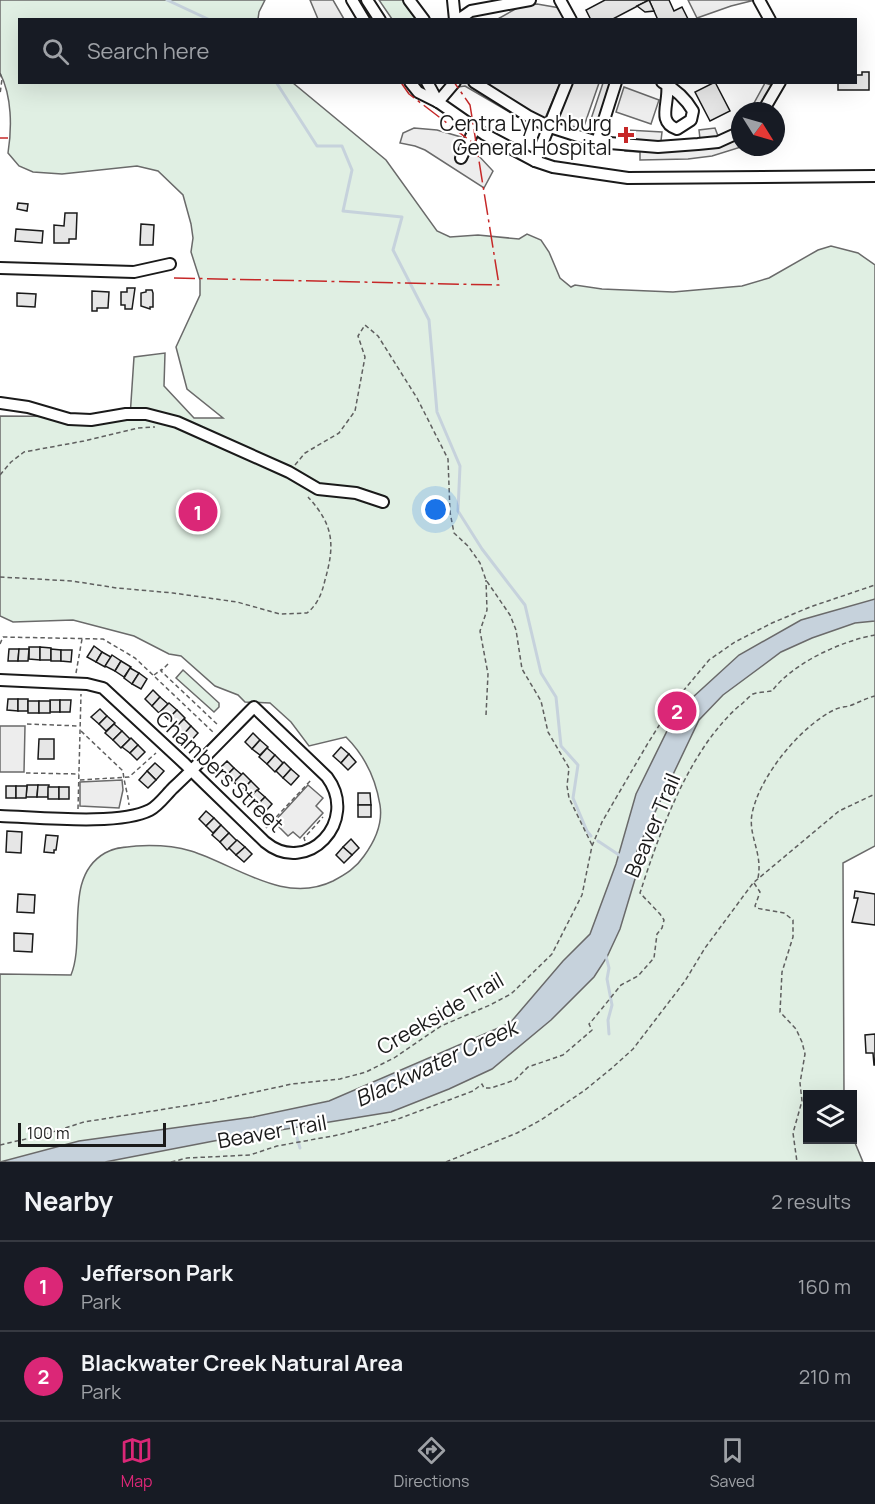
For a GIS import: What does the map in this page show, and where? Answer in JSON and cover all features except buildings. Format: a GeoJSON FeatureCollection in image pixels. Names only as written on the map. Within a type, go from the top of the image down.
{"type":"FeatureCollection","features":[{"type":"Feature","properties":{"kind":"street"},"geometry":{"type":"LineString","coordinates":[[352,0],[363,18]]}},
{"type":"Feature","properties":{"kind":"street"},"geometry":{"type":"LineString","coordinates":[[367,0],[379,18]]}},
{"type":"Feature","properties":{"kind":"street"},"geometry":{"type":"LineString","coordinates":[[409,0],[422,18]]}},
{"type":"Feature","properties":{"kind":"street"},"geometry":{"type":"LineString","coordinates":[[453,0],[457,18]]}},
{"type":"Feature","properties":{"kind":"street"},"geometry":{"type":"LineString","coordinates":[[460,18],[471,11],[497,2],[530,0]]}},
{"type":"Feature","properties":{"kind":"street"},"geometry":{"type":"LineString","coordinates":[[560,0],[570,18]]}},
{"type":"Feature","properties":{"kind":"street"},"geometry":{"type":"LineString","coordinates":[[759,0],[769,18]]}},
{"type":"Feature","properties":{"kind":"street"},"geometry":{"type":"LineString","coordinates":[[412,84],[418,92],[438,102],[475,128],[535,161],[553,167],[628,178],[875,176]]}},
{"type":"Feature","properties":{"kind":"street"},"geometry":{"type":"LineString","coordinates":[[428,84],[438,102]]}},
{"type":"Feature","properties":{"kind":"street"},"geometry":{"type":"LineString","coordinates":[[438,102],[453,84]]}},
{"type":"Feature","properties":{"kind":"street"},"geometry":{"type":"LineString","coordinates":[[477,84],[550,127],[597,142],[658,147],[718,142],[731,136]]}},
{"type":"Feature","properties":{"kind":"street"},"geometry":{"type":"LineString","coordinates":[[535,161],[566,84]]}},
{"type":"Feature","properties":{"kind":"street"},"geometry":{"type":"LineString","coordinates":[[597,142],[615,84]]}},
{"type":"Feature","properties":{"kind":"street"},"geometry":{"type":"LineString","coordinates":[[768,102],[779,84]]}},
{"type":"Feature","properties":{"kind":"street"},"geometry":{"type":"LineString","coordinates":[[461,158],[475,128]]}},
{"type":"Feature","properties":{"kind":"street"},"geometry":{"type":"LineString","coordinates":[[0,268],[134,272],[170,264]]}},
{"type":"Feature","properties":{"kind":"street"},"geometry":{"type":"LineString","coordinates":[[0,404],[28,407],[69,419],[91,420],[126,414],[146,414],[177,422],[289,472],[318,489],[356,493],[383,502]]}},
{"type":"Feature","properties":{"kind":"street","name":"Chambers Street"},"geometry":{"type":"LineString","coordinates":[[0,680],[87,684],[103,688],[270,847],[285,852],[300,852],[314,847],[326,838],[337,816],[338,799],[332,784],[254,707],[191,771]]}},
{"type":"Feature","properties":{"kind":"street"},"geometry":{"type":"LineString","coordinates":[[0,816],[122,819],[151,810],[191,771]]}},
{"type":"Feature","properties":{"kind":"path"},"geometry":{"type":"LineString","coordinates":[[0,73],[2,79],[0,94]]}},
{"type":"Feature","properties":{"kind":"path"},"geometry":{"type":"LineString","coordinates":[[297,463],[305,453],[339,433],[355,411],[365,357],[358,336],[365,326],[378,336],[417,398],[448,459],[450,512],[454,533],[468,546],[480,563],[486,580],[510,615],[516,630],[522,669],[541,701],[548,732],[569,768],[567,786],[569,798],[592,846]]}},
{"type":"Feature","properties":{"kind":"path"},"geometry":{"type":"LineString","coordinates":[[0,475],[24,452],[138,428],[158,427]]}},
{"type":"Feature","properties":{"kind":"path"},"geometry":{"type":"LineString","coordinates":[[0,577],[72,581],[237,602],[280,614],[307,613],[316,605],[324,585],[331,561],[332,543],[329,526],[320,509],[307,495]]}},
{"type":"Feature","properties":{"kind":"path"},"geometry":{"type":"LineString","coordinates":[[486,580],[488,610],[480,631],[488,674],[486,716]]}},
{"type":"Feature","properties":{"kind":"path","name":"Creekside Trail"},"geometry":{"type":"LineString","coordinates":[[0,1145],[84,1122],[209,1102],[292,1084],[340,1079],[366,1072],[394,1058],[441,1026],[511,994],[552,954],[582,895],[592,846],[602,822],[674,702],[709,660],[735,642],[772,623],[810,607],[875,585]]}},
{"type":"Feature","properties":{"kind":"path","name":"Beaver Trail"},"geometry":{"type":"LineString","coordinates":[[171,1162],[187,1158],[250,1155],[277,1146],[338,1135],[398,1119],[472,1091],[482,1084],[484,1088],[491,1088],[516,1080],[528,1067],[563,1055],[591,1032],[589,1024],[621,985],[631,981],[645,969],[654,957],[657,934],[664,920],[640,893],[657,841],[691,771],[712,735],[723,721],[754,694],[772,691],[782,677],[839,644],[875,635]]}},
{"type":"Feature","properties":{"kind":"path"},"geometry":{"type":"LineString","coordinates":[[0,644],[3,637],[103,639],[135,658],[215,734]]}},
{"type":"Feature","properties":{"kind":"path"},"geometry":{"type":"LineString","coordinates":[[76,674],[82,638]]}},
{"type":"Feature","properties":{"kind":"path"},"geometry":{"type":"LineString","coordinates":[[154,676],[168,664]]}},
{"type":"Feature","properties":{"kind":"path"},"geometry":{"type":"LineString","coordinates":[[163,670],[161,671],[221,728]]}},
{"type":"Feature","properties":{"kind":"path"},"geometry":{"type":"LineString","coordinates":[[76,810],[79,806],[81,690]]}},
{"type":"Feature","properties":{"kind":"path"},"geometry":{"type":"LineString","coordinates":[[758,879],[759,852],[754,838],[752,815],[761,788],[780,757],[807,730],[837,709],[875,696]]}},
{"type":"Feature","properties":{"kind":"path"},"geometry":{"type":"LineString","coordinates":[[27,724],[80,726]]}},
{"type":"Feature","properties":{"kind":"path"},"geometry":{"type":"LineString","coordinates":[[80,730],[123,771],[125,790],[129,798],[128,805],[133,808]]}},
{"type":"Feature","properties":{"kind":"path"},"geometry":{"type":"LineString","coordinates":[[79,780],[129,777],[159,750]]}},
{"type":"Feature","properties":{"kind":"path"},"geometry":{"type":"LineString","coordinates":[[26,773],[80,774]]}},
{"type":"Feature","properties":{"kind":"path"},"geometry":{"type":"LineString","coordinates":[[266,829],[314,776]]}},
{"type":"Feature","properties":{"kind":"path"},"geometry":{"type":"LineString","coordinates":[[446,1162],[474,1152],[533,1124],[585,1090],[612,1068],[633,1049],[685,981],[705,948],[753,883],[839,811],[875,794]]}},
{"type":"Feature","properties":{"kind":"path"},"geometry":{"type":"LineString","coordinates":[[306,843],[304,838],[325,816]]}},
{"type":"Feature","properties":{"kind":"path"},"geometry":{"type":"LineString","coordinates":[[753,883],[760,892],[754,906],[784,913],[792,918],[795,926],[782,972],[780,1012],[796,1029],[805,1054],[800,1083],[801,1101],[793,1133],[797,1162]]}},
{"type":"Feature","properties":{"kind":"green space"},"geometry":{"type":"Polygon","coordinates":[[[0,0],[265,0],[258,18],[18,18],[18,84],[294,84],[386,160],[437,231],[450,237],[478,235],[519,239],[527,234],[541,240],[560,278],[571,287],[575,285],[602,289],[673,292],[742,286],[769,278],[818,250],[831,246],[858,253],[875,265],[875,846],[843,863],[844,1090],[803,1090],[803,1144],[856,1144],[863,1162],[0,1162],[0,974],[71,975],[77,944],[80,893],[84,877],[92,864],[105,853],[117,848],[171,847],[208,857],[278,886],[315,887],[342,876],[361,860],[375,838],[381,812],[376,786],[369,769],[359,752],[346,737],[309,746],[291,722],[270,703],[245,702],[238,695],[215,686],[181,656],[169,654],[134,636],[73,620],[13,622],[0,616],[0,416],[130,417],[134,357],[165,353],[164,386],[194,418],[223,418],[187,389],[176,347],[200,295],[200,280],[191,252],[193,238],[191,224],[183,195],[158,171],[137,166],[62,174],[33,172],[19,166],[8,153],[10,112],[0,73],[0,0]]]}},
{"type":"Feature","properties":{"kind":"green space"},"geometry":{"type":"Polygon","coordinates":[[[379,0],[403,0],[416,18],[391,18],[379,0]]]}},
{"type":"Feature","properties":{"kind":"green space"},"geometry":{"type":"Polygon","coordinates":[[[183,670],[219,703],[219,707],[214,712],[176,678],[183,670]]]}},
{"type":"Feature","properties":{"kind":"shaded area"},"geometry":{"type":"Polygon","coordinates":[[[310,0],[333,0],[343,18],[318,18],[310,0]]]}},
{"type":"Feature","properties":{"kind":"shaded area"},"geometry":{"type":"Polygon","coordinates":[[[688,0],[755,0],[697,18],[688,0]]]}},
{"type":"Feature","properties":{"kind":"shaded area"},"geometry":{"type":"Polygon","coordinates":[[[537,4],[560,8],[566,18],[500,18],[519,7],[537,4]]]}},
{"type":"Feature","properties":{"kind":"shaded area"},"geometry":{"type":"Polygon","coordinates":[[[454,84],[560,84],[541,128],[465,86],[458,87],[454,84]]]}},
{"type":"Feature","properties":{"kind":"shaded area"},"geometry":{"type":"Polygon","coordinates":[[[571,84],[599,84],[583,129],[557,122],[571,84]]]}},
{"type":"Feature","properties":{"kind":"shaded area"},"geometry":{"type":"Polygon","coordinates":[[[603,84],[614,84],[601,129],[589,125],[603,84]]]}},
{"type":"Feature","properties":{"kind":"shaded area"},"geometry":{"type":"Polygon","coordinates":[[[764,84],[778,87],[769,102],[755,102],[764,84]]]}},
{"type":"Feature","properties":{"kind":"shaded area"},"geometry":{"type":"Polygon","coordinates":[[[624,87],[659,100],[651,124],[616,112],[624,87]]]}},
{"type":"Feature","properties":{"kind":"shaded area"},"geometry":{"type":"Polygon","coordinates":[[[414,128],[437,130],[461,137],[493,171],[484,188],[425,150],[400,143],[403,133],[414,128]]]}},
{"type":"Feature","properties":{"kind":"shaded area"},"geometry":{"type":"Polygon","coordinates":[[[715,128],[718,136],[731,130],[731,150],[712,156],[688,159],[640,160],[640,152],[625,151],[627,130],[662,132],[661,141],[666,142],[700,139],[699,130],[715,128]]]}},
{"type":"Feature","properties":{"kind":"shaded area"},"geometry":{"type":"Polygon","coordinates":[[[0,726],[25,726],[24,772],[0,772],[0,726]]]}},
{"type":"Feature","properties":{"kind":"shaded area"},"geometry":{"type":"Polygon","coordinates":[[[122,780],[123,790],[119,808],[80,806],[80,782],[122,780]]]}},
{"type":"Feature","properties":{"kind":"shaded area"},"geometry":{"type":"Polygon","coordinates":[[[308,785],[323,798],[316,806],[323,813],[300,838],[293,832],[288,836],[274,822],[308,785]]]}},
{"type":"Feature","properties":{"kind":"water","name":"Blackwater Creek"},"geometry":{"type":"Polygon","coordinates":[[[875,599],[875,621],[855,623],[781,652],[723,695],[699,720],[637,850],[635,879],[620,929],[607,957],[594,977],[551,1020],[492,1069],[391,1112],[219,1140],[105,1162],[0,1162],[79,1141],[253,1117],[329,1101],[510,1023],[563,961],[590,934],[616,864],[636,794],[667,731],[692,698],[739,655],[801,620],[875,599]]]}},
{"type":"Feature","properties":{"kind":"waterway"},"geometry":{"type":"LineString","coordinates":[[167,0],[206,18]]}},
{"type":"Feature","properties":{"kind":"waterway"},"geometry":{"type":"LineString","coordinates":[[277,84],[317,146],[342,146],[352,170],[343,211],[402,217],[393,250],[429,320],[437,412],[460,466],[458,511],[482,549],[525,605],[541,673],[556,697],[561,746],[578,765],[573,798],[591,836]]}},
{"type":"Feature","properties":{"kind":"waterway"},"geometry":{"type":"LineString","coordinates":[[598,841],[622,857]]}},
{"type":"Feature","properties":{"kind":"waterway"},"geometry":{"type":"LineString","coordinates":[[606,956],[609,968],[607,979],[612,1005],[608,1020],[609,1034]]}},
{"type":"Feature","properties":{"kind":"waterway"},"geometry":{"type":"LineString","coordinates":[[293,1124],[300,1148]]}},
{"type":"Feature","properties":{"kind":"power"},"geometry":{"type":"LineString","coordinates":[[402,84],[409,94],[477,146]]}},
{"type":"Feature","properties":{"kind":"power"},"geometry":{"type":"LineString","coordinates":[[174,278],[499,285],[470,105],[455,84]]}},
{"type":"Feature","properties":{"kind":"power"},"geometry":{"type":"LineString","coordinates":[[0,138],[8,138]]}},
{"type":"Feature","properties":{"kind":"place","name":"Centra Lynchburg General Hospital"},"geometry":{"type":"Point","coordinates":[626,135]}},
{"type":"Feature","properties":{"kind":"place","name":"Jefferson Park"},"geometry":{"type":"Point","coordinates":[198,512]}},
{"type":"Feature","properties":{"kind":"place","name":"Blackwater Creek Natural Area"},"geometry":{"type":"Point","coordinates":[677,711]}}]}
